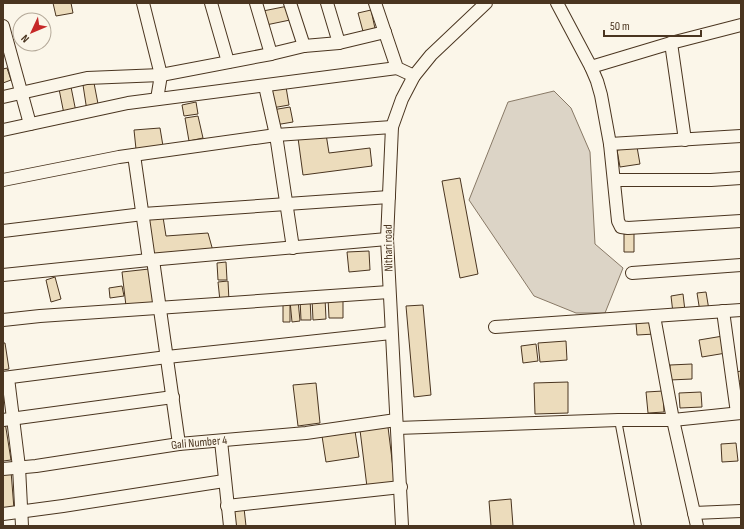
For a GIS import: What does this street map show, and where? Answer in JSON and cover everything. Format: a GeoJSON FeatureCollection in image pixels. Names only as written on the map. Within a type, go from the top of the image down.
{"type":"FeatureCollection","features":[{"type":"Feature","properties":{"kind":"street"},"geometry":{"type":"LineString","coordinates":[[143,3],[161,75],[157,100]]}},
{"type":"Feature","properties":{"kind":"street"},"geometry":{"type":"LineString","coordinates":[[211,3],[228,62]]}},
{"type":"Feature","properties":{"kind":"street"},"geometry":{"type":"LineString","coordinates":[[256,3],[271,54]]}},
{"type":"Feature","properties":{"kind":"street"},"geometry":{"type":"LineString","coordinates":[[290,3],[304,46]]}},
{"type":"Feature","properties":{"kind":"street"},"geometry":{"type":"LineString","coordinates":[[327,3],[339,44]]}},
{"type":"Feature","properties":{"kind":"street"},"geometry":{"type":"LineString","coordinates":[[376,3],[397,68]]}},
{"type":"Feature","properties":{"kind":"street","name":"Nithari road"},"geometry":{"type":"LineString","coordinates":[[402,526],[387,239],[392,127],[402,99],[414,76],[431,54],[486,3]]}},
{"type":"Feature","properties":{"kind":"street"},"geometry":{"type":"LineString","coordinates":[[557,3],[597,81],[610,144],[618,221],[621,227],[628,228],[741,221]]}},
{"type":"Feature","properties":{"kind":"street"},"geometry":{"type":"LineString","coordinates":[[591,67],[671,43],[741,25]]}},
{"type":"Feature","properties":{"kind":"street"},"geometry":{"type":"LineString","coordinates":[[3,97],[87,78],[161,75],[271,54],[304,46],[339,44],[385,32]]}},
{"type":"Feature","properties":{"kind":"street"},"geometry":{"type":"LineString","coordinates":[[4,33],[30,124]]}},
{"type":"Feature","properties":{"kind":"street"},"geometry":{"type":"LineString","coordinates":[[671,43],[685,140]]}},
{"type":"Feature","properties":{"kind":"street"},"geometry":{"type":"LineString","coordinates":[[3,130],[128,103],[397,68],[414,76]]}},
{"type":"Feature","properties":{"kind":"street"},"geometry":{"type":"LineString","coordinates":[[264,86],[276,135],[293,248]]}},
{"type":"Feature","properties":{"kind":"street"},"geometry":{"type":"LineString","coordinates":[[3,180],[134,155],[276,135],[392,127]]}},
{"type":"Feature","properties":{"kind":"street"},"geometry":{"type":"LineString","coordinates":[[610,144],[741,136]]}},
{"type":"Feature","properties":{"kind":"street"},"geometry":{"type":"LineString","coordinates":[[134,155],[142,214],[160,308],[179,444]]}},
{"type":"Feature","properties":{"kind":"street"},"geometry":{"type":"LineString","coordinates":[[614,180],[711,180],[741,178]]}},
{"type":"Feature","properties":{"kind":"street"},"geometry":{"type":"LineString","coordinates":[[3,231],[142,214],[389,197]]}},
{"type":"Feature","properties":{"kind":"street"},"geometry":{"type":"LineString","coordinates":[[3,275],[387,239]]}},
{"type":"Feature","properties":{"kind":"street"},"geometry":{"type":"LineString","coordinates":[[632,273],[741,265]]}},
{"type":"Feature","properties":{"kind":"street"},"geometry":{"type":"LineString","coordinates":[[3,320],[40,316],[389,292]]}},
{"type":"Feature","properties":{"kind":"street"},"geometry":{"type":"LineString","coordinates":[[495,327],[741,310]]}},
{"type":"Feature","properties":{"kind":"street"},"geometry":{"type":"LineString","coordinates":[[723,311],[739,413]]}},
{"type":"Feature","properties":{"kind":"street"},"geometry":{"type":"LineString","coordinates":[[654,316],[673,420],[697,526]]}},
{"type":"Feature","properties":{"kind":"street"},"geometry":{"type":"LineString","coordinates":[[22,526],[19,467],[8,420],[5,378],[391,333]]}},
{"type":"Feature","properties":{"kind":"street"},"geometry":{"type":"LineString","coordinates":[[8,420],[172,397]]}},
{"type":"Feature","properties":{"kind":"street","name":"Gali Number 4"},"geometry":{"type":"LineString","coordinates":[[3,469],[179,444],[396,424],[673,420],[739,413]]}},
{"type":"Feature","properties":{"kind":"street"},"geometry":{"type":"LineString","coordinates":[[221,441],[228,526]]}},
{"type":"Feature","properties":{"kind":"street"},"geometry":{"type":"LineString","coordinates":[[3,514],[224,481]]}},
{"type":"Feature","properties":{"kind":"street"},"geometry":{"type":"LineString","coordinates":[[227,506],[401,487]]}},
{"type":"Feature","properties":{"kind":"street"},"geometry":{"type":"LineString","coordinates":[[694,513],[741,511]]}},
{"type":"Feature","properties":{"kind":"lane"},"geometry":{"type":"LineString","coordinates":[[618,420],[638,526]]}},
{"type":"Feature","properties":{"kind":"shaded area"},"geometry":{"type":"Polygon","coordinates":[[[554,91],[571,108],[590,152],[595,244],[623,268],[605,313],[576,313],[534,296],[469,200],[508,102],[554,91]]]}},
{"type":"Feature","properties":{"kind":"building"},"geometry":{"type":"Polygon","coordinates":[[[53,3],[71,3],[73,13],[56,16],[53,3]]]}},
{"type":"Feature","properties":{"kind":"building"},"geometry":{"type":"Polygon","coordinates":[[[288,6],[290,20],[266,25],[263,11],[288,6]]]}},
{"type":"Feature","properties":{"kind":"building"},"geometry":{"type":"Polygon","coordinates":[[[371,10],[376,33],[364,35],[358,13],[371,10]]]}},
{"type":"Feature","properties":{"kind":"building"},"geometry":{"type":"Polygon","coordinates":[[[7,68],[11,80],[3,83],[3,69],[7,68]]]}},
{"type":"Feature","properties":{"kind":"building"},"geometry":{"type":"Polygon","coordinates":[[[94,83],[99,109],[87,111],[83,85],[94,83]]]}},
{"type":"Feature","properties":{"kind":"building"},"geometry":{"type":"Polygon","coordinates":[[[71,87],[76,112],[64,114],[59,89],[71,87]]]}},
{"type":"Feature","properties":{"kind":"building"},"geometry":{"type":"Polygon","coordinates":[[[286,87],[289,105],[272,108],[268,90],[286,87]]]}},
{"type":"Feature","properties":{"kind":"building"},"geometry":{"type":"Polygon","coordinates":[[[196,102],[198,114],[184,116],[182,105],[196,102]]]}},
{"type":"Feature","properties":{"kind":"building"},"geometry":{"type":"Polygon","coordinates":[[[290,107],[293,122],[275,125],[272,110],[290,107]]]}},
{"type":"Feature","properties":{"kind":"building"},"geometry":{"type":"Polygon","coordinates":[[[198,116],[203,138],[189,141],[185,118],[198,116]]]}},
{"type":"Feature","properties":{"kind":"building"},"geometry":{"type":"Polygon","coordinates":[[[160,128],[163,146],[136,149],[134,130],[160,128]]]}},
{"type":"Feature","properties":{"kind":"building"},"geometry":{"type":"Polygon","coordinates":[[[326,134],[329,153],[370,148],[372,166],[303,175],[298,138],[326,134]]]}},
{"type":"Feature","properties":{"kind":"building"},"geometry":{"type":"Polygon","coordinates":[[[637,147],[640,164],[620,167],[617,150],[637,147]]]}},
{"type":"Feature","properties":{"kind":"building"},"geometry":{"type":"Polygon","coordinates":[[[460,178],[478,274],[460,278],[442,181],[460,178]]]}},
{"type":"Feature","properties":{"kind":"building"},"geometry":{"type":"Polygon","coordinates":[[[163,217],[166,236],[208,233],[213,251],[153,256],[146,220],[163,217]]]}},
{"type":"Feature","properties":{"kind":"building"},"geometry":{"type":"Polygon","coordinates":[[[634,233],[634,252],[624,252],[624,234],[634,233]]]}},
{"type":"Feature","properties":{"kind":"building"},"geometry":{"type":"Polygon","coordinates":[[[369,251],[370,270],[349,272],[347,252],[369,251]]]}},
{"type":"Feature","properties":{"kind":"building"},"geometry":{"type":"Polygon","coordinates":[[[226,262],[227,280],[218,280],[217,263],[226,262]]]}},
{"type":"Feature","properties":{"kind":"building"},"geometry":{"type":"Polygon","coordinates":[[[149,269],[154,303],[126,306],[122,272],[149,269]]]}},
{"type":"Feature","properties":{"kind":"building"},"geometry":{"type":"Polygon","coordinates":[[[55,277],[61,299],[51,302],[46,280],[55,277]]]}},
{"type":"Feature","properties":{"kind":"building"},"geometry":{"type":"Polygon","coordinates":[[[228,281],[229,301],[220,301],[218,282],[228,281]]]}},
{"type":"Feature","properties":{"kind":"building"},"geometry":{"type":"Polygon","coordinates":[[[122,286],[124,296],[110,298],[109,288],[122,286]]]}},
{"type":"Feature","properties":{"kind":"building"},"geometry":{"type":"Polygon","coordinates":[[[706,292],[709,310],[700,312],[697,293],[706,292]]]}},
{"type":"Feature","properties":{"kind":"building"},"geometry":{"type":"Polygon","coordinates":[[[683,294],[685,311],[673,313],[671,296],[683,294]]]}},
{"type":"Feature","properties":{"kind":"building"},"geometry":{"type":"Polygon","coordinates":[[[343,297],[343,318],[329,318],[328,298],[343,297]]]}},
{"type":"Feature","properties":{"kind":"building"},"geometry":{"type":"Polygon","coordinates":[[[310,298],[311,320],[301,320],[300,299],[310,298]]]}},
{"type":"Feature","properties":{"kind":"building"},"geometry":{"type":"Polygon","coordinates":[[[325,298],[326,319],[313,320],[312,299],[325,298]]]}},
{"type":"Feature","properties":{"kind":"building"},"geometry":{"type":"Polygon","coordinates":[[[298,300],[300,321],[292,322],[290,301],[298,300]]]}},
{"type":"Feature","properties":{"kind":"building"},"geometry":{"type":"Polygon","coordinates":[[[283,301],[290,301],[290,322],[283,322],[283,301]]]}},
{"type":"Feature","properties":{"kind":"building"},"geometry":{"type":"Polygon","coordinates":[[[423,305],[431,395],[414,397],[406,306],[423,305]]]}},
{"type":"Feature","properties":{"kind":"building"},"geometry":{"type":"Polygon","coordinates":[[[654,321],[655,334],[637,335],[636,323],[654,321]]]}},
{"type":"Feature","properties":{"kind":"building"},"geometry":{"type":"Polygon","coordinates":[[[723,336],[726,353],[702,357],[699,340],[723,336]]]}},
{"type":"Feature","properties":{"kind":"building"},"geometry":{"type":"Polygon","coordinates":[[[566,341],[567,360],[540,362],[538,343],[566,341]]]}},
{"type":"Feature","properties":{"kind":"building"},"geometry":{"type":"Polygon","coordinates":[[[3,343],[5,343],[9,369],[3,370],[3,343]]]}},
{"type":"Feature","properties":{"kind":"building"},"geometry":{"type":"Polygon","coordinates":[[[536,344],[538,361],[523,363],[521,346],[536,344]]]}},
{"type":"Feature","properties":{"kind":"building"},"geometry":{"type":"Polygon","coordinates":[[[692,364],[692,379],[670,380],[670,365],[692,364]]]}},
{"type":"Feature","properties":{"kind":"building"},"geometry":{"type":"Polygon","coordinates":[[[741,371],[741,381],[738,381],[736,372],[741,371]]]}},
{"type":"Feature","properties":{"kind":"building"},"geometry":{"type":"Polygon","coordinates":[[[568,382],[568,413],[535,414],[534,383],[568,382]]]}},
{"type":"Feature","properties":{"kind":"building"},"geometry":{"type":"Polygon","coordinates":[[[316,383],[320,423],[298,426],[293,385],[316,383]]]}},
{"type":"Feature","properties":{"kind":"building"},"geometry":{"type":"Polygon","coordinates":[[[663,391],[664,412],[648,413],[646,392],[663,391]]]}},
{"type":"Feature","properties":{"kind":"building"},"geometry":{"type":"Polygon","coordinates":[[[701,392],[702,407],[680,408],[679,393],[701,392]]]}},
{"type":"Feature","properties":{"kind":"building"},"geometry":{"type":"Polygon","coordinates":[[[3,422],[5,422],[11,460],[3,461],[3,422]]]}},
{"type":"Feature","properties":{"kind":"building"},"geometry":{"type":"Polygon","coordinates":[[[388,427],[395,484],[367,487],[360,430],[388,427]]]}},
{"type":"Feature","properties":{"kind":"building"},"geometry":{"type":"Polygon","coordinates":[[[355,431],[359,457],[326,462],[322,436],[355,431]]]}},
{"type":"Feature","properties":{"kind":"building"},"geometry":{"type":"Polygon","coordinates":[[[736,443],[738,461],[722,462],[721,444],[736,443]]]}},
{"type":"Feature","properties":{"kind":"building"},"geometry":{"type":"Polygon","coordinates":[[[11,471],[14,509],[3,510],[3,472],[11,471]]]}},
{"type":"Feature","properties":{"kind":"building"},"geometry":{"type":"Polygon","coordinates":[[[511,499],[513,526],[491,526],[489,501],[511,499]]]}},
{"type":"Feature","properties":{"kind":"building"},"geometry":{"type":"Polygon","coordinates":[[[244,508],[246,526],[233,526],[231,509],[244,508]]]}}]}
